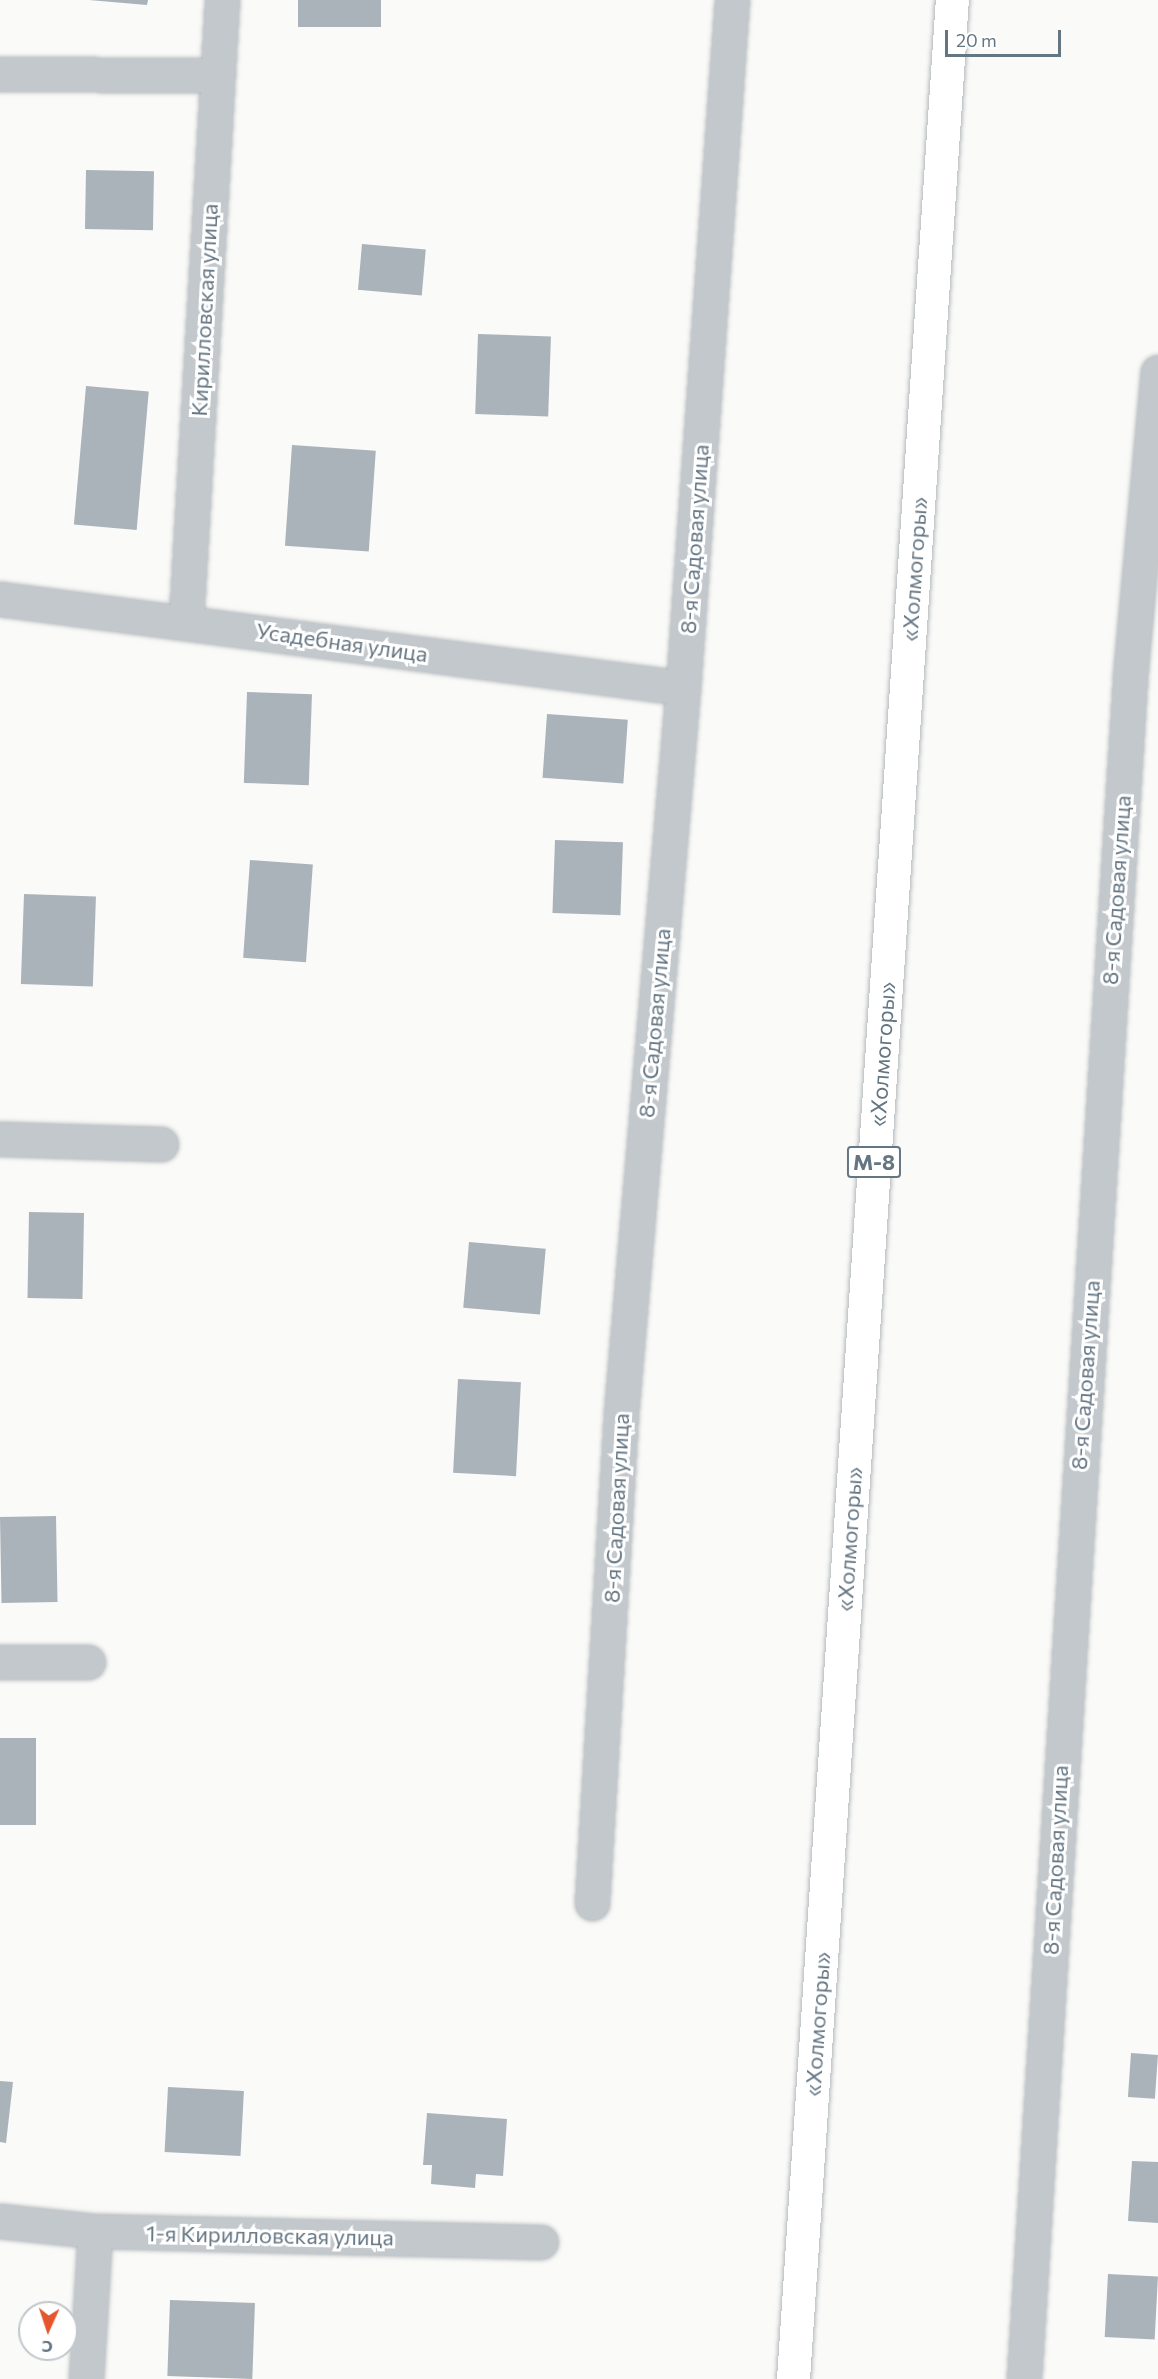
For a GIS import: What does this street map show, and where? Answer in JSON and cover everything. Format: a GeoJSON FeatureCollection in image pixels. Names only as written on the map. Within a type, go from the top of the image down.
{"type":"FeatureCollection","features":[{"type":"Feature","properties":{"kind":"highway","name":"«Холмогоры»"},"geometry":{"type":"LineString","coordinates":[[795,2379],[952,0]]}},
{"type":"Feature","properties":{"kind":"street","name":"Кирилловская улица"},"geometry":{"type":"LineString","coordinates":[[186,621],[222,0]]}},
{"type":"Feature","properties":{"kind":"street","name":"8-я Садовая улица"},"geometry":{"type":"LineString","coordinates":[[592,1903],[621,1414],[683,688],[732,0]]}},
{"type":"Feature","properties":{"kind":"street"},"geometry":{"type":"LineString","coordinates":[[0,74],[217,75]]}},
{"type":"Feature","properties":{"kind":"street","name":"8-я Садовая улица"},"geometry":{"type":"LineString","coordinates":[[1024,2379],[1144,667],[1158,372]]}},
{"type":"Feature","properties":{"kind":"street","name":"Усадебная улица"},"geometry":{"type":"LineString","coordinates":[[0,599],[186,621],[683,688]]}},
{"type":"Feature","properties":{"kind":"street"},"geometry":{"type":"LineString","coordinates":[[0,1139],[161,1144]]}},
{"type":"Feature","properties":{"kind":"street"},"geometry":{"type":"LineString","coordinates":[[0,1662],[88,1662]]}},
{"type":"Feature","properties":{"kind":"street","name":"1-я Кирилловская улица"},"geometry":{"type":"LineString","coordinates":[[0,2221],[95,2231],[541,2242]]}},
{"type":"Feature","properties":{"kind":"street"},"geometry":{"type":"LineString","coordinates":[[86,2379],[95,2231]]}},
{"type":"Feature","properties":{"kind":"building"},"geometry":{"type":"Polygon","coordinates":[[[89,0],[148,0],[147,5],[89,0]]]}},
{"type":"Feature","properties":{"kind":"building"},"geometry":{"type":"Polygon","coordinates":[[[298,0],[381,0],[381,27],[298,27],[298,0]]]}},
{"type":"Feature","properties":{"kind":"building"},"geometry":{"type":"Polygon","coordinates":[[[86,170],[154,171],[153,230],[85,229],[86,170]]]}},
{"type":"Feature","properties":{"kind":"building"},"geometry":{"type":"Polygon","coordinates":[[[362,244],[426,250],[422,295],[358,290],[362,244]]]}},
{"type":"Feature","properties":{"kind":"building"},"geometry":{"type":"Polygon","coordinates":[[[478,334],[551,337],[548,416],[475,414],[478,334]]]}},
{"type":"Feature","properties":{"kind":"building"},"geometry":{"type":"Polygon","coordinates":[[[86,386],[149,391],[137,530],[74,524],[86,386]]]}},
{"type":"Feature","properties":{"kind":"building"},"geometry":{"type":"Polygon","coordinates":[[[292,445],[376,451],[369,552],[285,546],[292,445]]]}},
{"type":"Feature","properties":{"kind":"building"},"geometry":{"type":"Polygon","coordinates":[[[247,692],[312,694],[309,785],[244,783],[247,692]]]}},
{"type":"Feature","properties":{"kind":"building"},"geometry":{"type":"Polygon","coordinates":[[[547,714],[628,720],[623,783],[543,778],[547,714]]]}},
{"type":"Feature","properties":{"kind":"building"},"geometry":{"type":"Polygon","coordinates":[[[555,840],[623,842],[620,915],[552,913],[555,840]]]}},
{"type":"Feature","properties":{"kind":"building"},"geometry":{"type":"Polygon","coordinates":[[[250,860],[313,864],[306,962],[243,958],[250,860]]]}},
{"type":"Feature","properties":{"kind":"building"},"geometry":{"type":"Polygon","coordinates":[[[24,894],[96,897],[93,986],[21,984],[24,894]]]}},
{"type":"Feature","properties":{"kind":"building"},"geometry":{"type":"Polygon","coordinates":[[[29,1212],[84,1213],[82,1299],[27,1298],[29,1212]]]}},
{"type":"Feature","properties":{"kind":"building"},"geometry":{"type":"Polygon","coordinates":[[[469,1242],[546,1249],[540,1314],[463,1308],[469,1242]]]}},
{"type":"Feature","properties":{"kind":"building"},"geometry":{"type":"Polygon","coordinates":[[[458,1379],[521,1382],[516,1476],[453,1473],[458,1379]]]}},
{"type":"Feature","properties":{"kind":"building"},"geometry":{"type":"Polygon","coordinates":[[[56,1516],[58,1602],[2,1603],[0,1517],[56,1516]]]}},
{"type":"Feature","properties":{"kind":"building"},"geometry":{"type":"Polygon","coordinates":[[[0,1738],[36,1738],[36,1825],[0,1825],[0,1738]]]}},
{"type":"Feature","properties":{"kind":"building"},"geometry":{"type":"Polygon","coordinates":[[[1131,2053],[1158,2055],[1155,2099],[1128,2097],[1131,2053]]]}},
{"type":"Feature","properties":{"kind":"building"},"geometry":{"type":"Polygon","coordinates":[[[0,2081],[13,2082],[6,2143],[0,2142],[0,2081]]]}},
{"type":"Feature","properties":{"kind":"building"},"geometry":{"type":"Polygon","coordinates":[[[168,2087],[244,2091],[240,2156],[165,2152],[168,2087]]]}},
{"type":"Feature","properties":{"kind":"building"},"geometry":{"type":"Polygon","coordinates":[[[427,2113],[507,2119],[503,2176],[476,2174],[475,2188],[431,2184],[432,2165],[423,2165],[427,2113]]]}},
{"type":"Feature","properties":{"kind":"building"},"geometry":{"type":"Polygon","coordinates":[[[1132,2161],[1158,2162],[1158,2223],[1128,2221],[1132,2161]]]}},
{"type":"Feature","properties":{"kind":"building"},"geometry":{"type":"Polygon","coordinates":[[[1108,2274],[1158,2277],[1155,2340],[1105,2337],[1108,2274]]]}},
{"type":"Feature","properties":{"kind":"building"},"geometry":{"type":"Polygon","coordinates":[[[170,2300],[255,2303],[252,2379],[167,2376],[170,2300]]]}}]}
